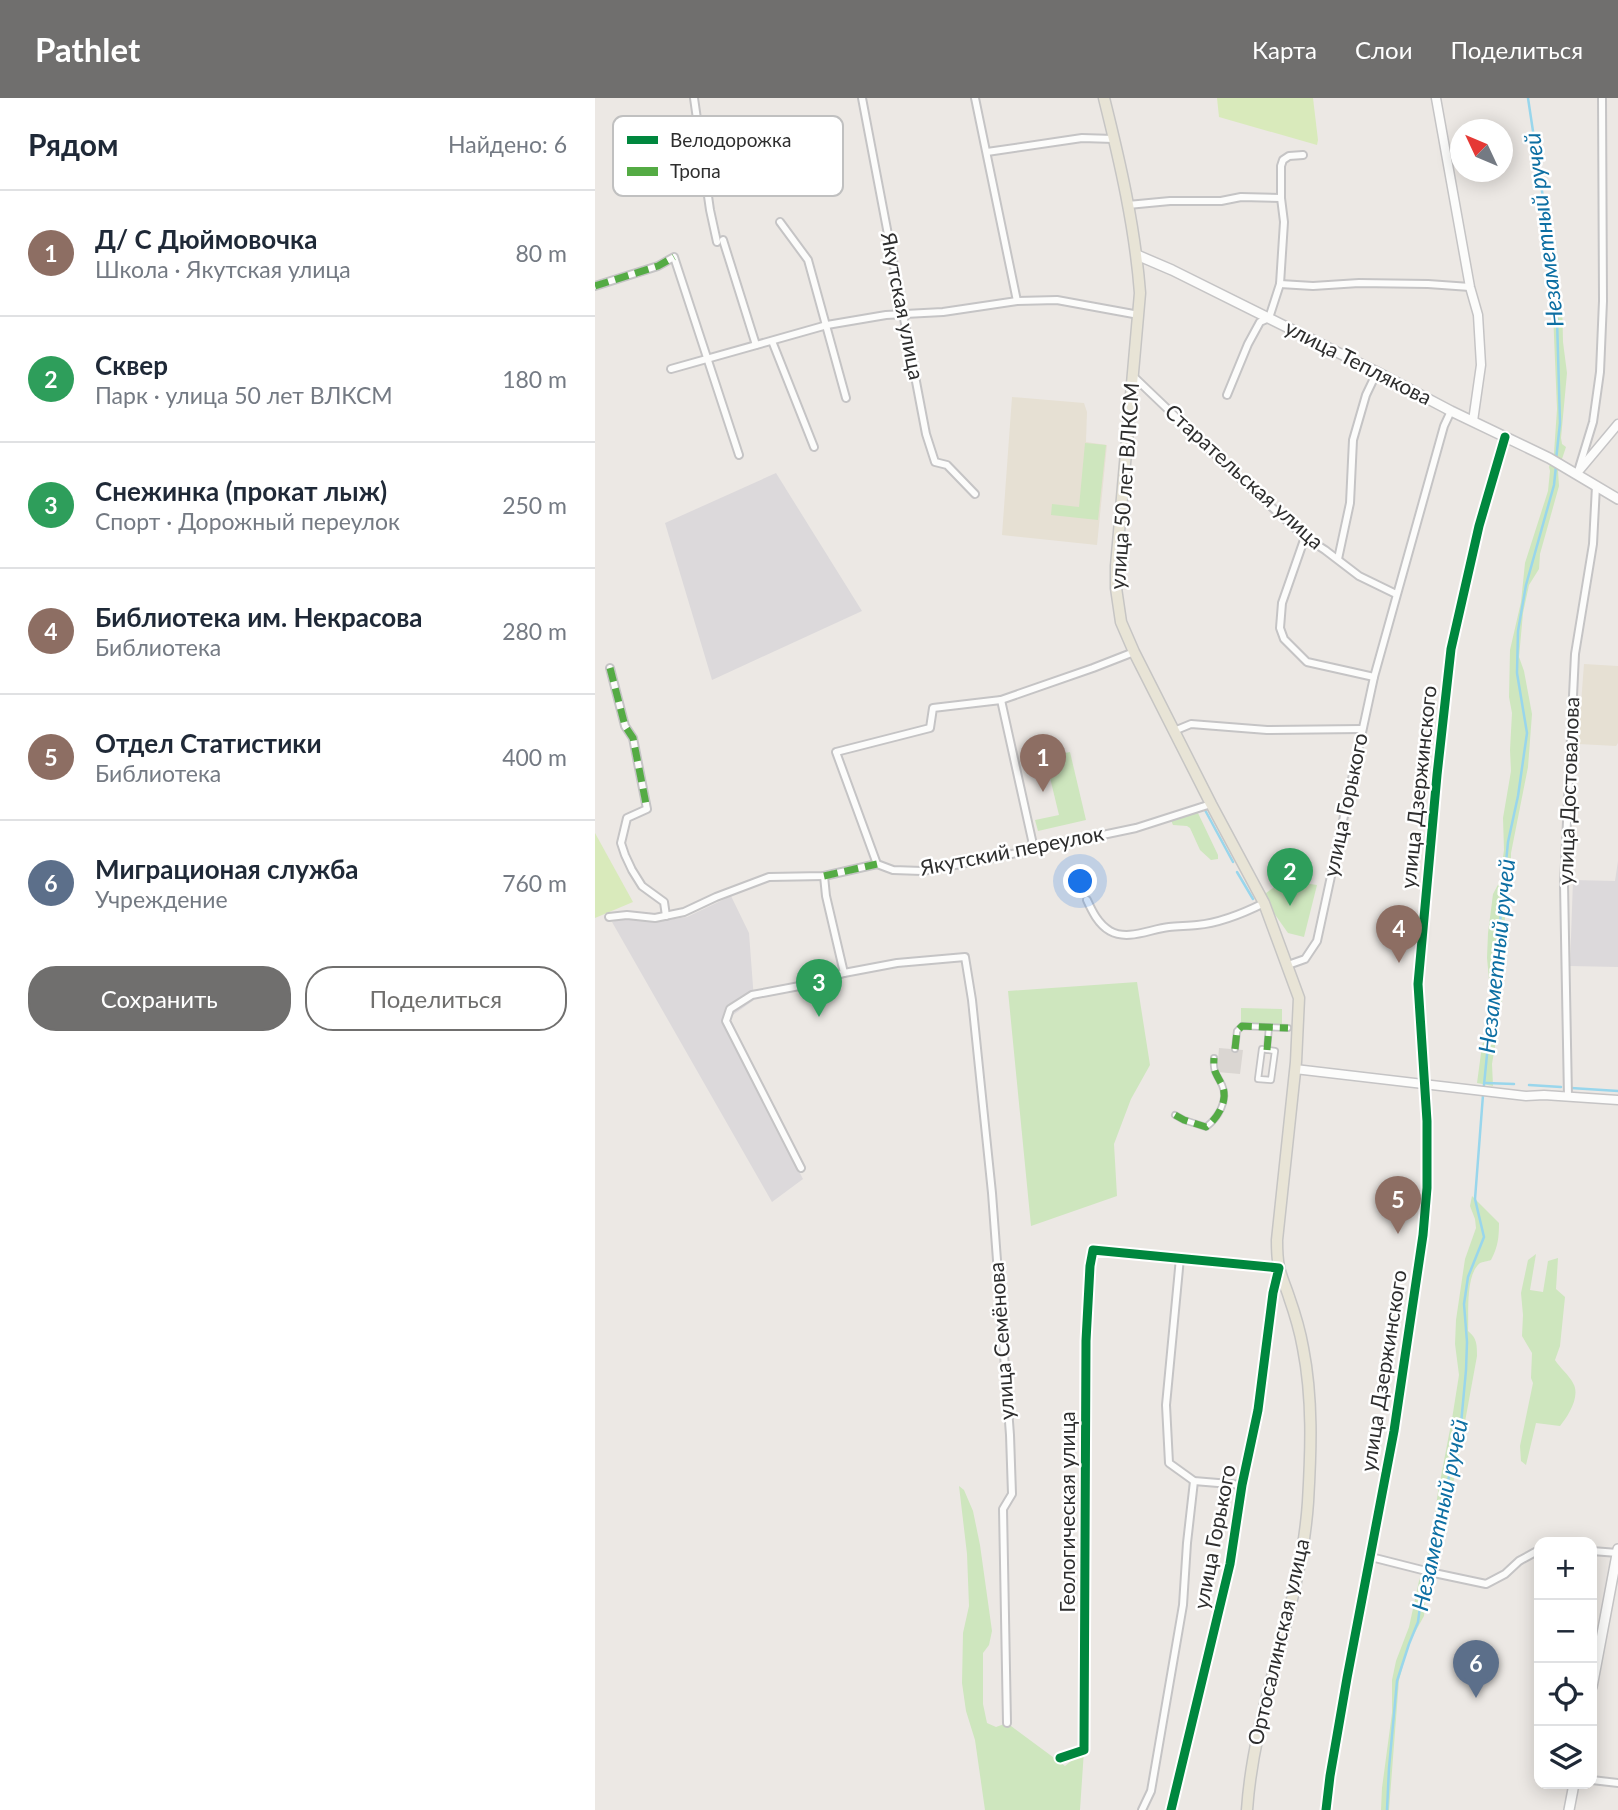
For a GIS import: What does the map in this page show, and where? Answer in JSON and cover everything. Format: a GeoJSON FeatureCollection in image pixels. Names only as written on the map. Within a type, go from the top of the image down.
{"type":"FeatureCollection","features":[{"type":"Feature","properties":{"kind":"main road","name":"улица 50 лет ВЛКСМ"},"geometry":{"type":"LineString","coordinates":[[1104,98],[1128,205],[1137,255],[1140,293],[1118,536],[1116,588],[1121,622],[1133,652],[1211,804],[1265,902],[1288,965]]}},
{"type":"Feature","properties":{"kind":"main road","name":"улица Теплякова"},"geometry":{"type":"LineString","coordinates":[[1137,255],[1565,466],[1618,499]]}},
{"type":"Feature","properties":{"kind":"main road","name":"улица Горького"},"geometry":{"type":"LineString","coordinates":[[1279,1268],[1276,1240],[1295,1069],[1299,998],[1288,965]]}},
{"type":"Feature","properties":{"kind":"main road","name":"Ортосалинская улица"},"geometry":{"type":"LineString","coordinates":[[1247,1810],[1258,1730],[1290,1607],[1301,1554],[1307,1504],[1309,1383],[1303,1347],[1279,1268]]}},
{"type":"Feature","properties":{"kind":"main road"},"geometry":{"type":"LineString","coordinates":[[1597,1663],[1618,1552]]}},
{"type":"Feature","properties":{"kind":"main road"},"geometry":{"type":"LineString","coordinates":[[1569,1810],[1573,1789]]}},
{"type":"Feature","properties":{"kind":"street"},"geometry":{"type":"LineString","coordinates":[[694,98],[697,116]]}},
{"type":"Feature","properties":{"kind":"street","name":"Якутская улица"},"geometry":{"type":"LineString","coordinates":[[862,98],[926,434],[935,462],[947,465],[975,494]]}},
{"type":"Feature","properties":{"kind":"street"},"geometry":{"type":"LineString","coordinates":[[975,98],[1017,301]]}},
{"type":"Feature","properties":{"kind":"street"},"geometry":{"type":"LineString","coordinates":[[1436,98],[1470,286],[1478,315],[1481,365],[1472,421]]}},
{"type":"Feature","properties":{"kind":"street"},"geometry":{"type":"LineString","coordinates":[[1577,473],[1593,422],[1600,372],[1603,301],[1602,98]]}},
{"type":"Feature","properties":{"kind":"street"},"geometry":{"type":"LineString","coordinates":[[987,152],[1081,138],[1114,139]]}},
{"type":"Feature","properties":{"kind":"street"},"geometry":{"type":"LineString","coordinates":[[1227,395],[1259,322],[1269,318],[1280,284],[1284,222],[1281,166],[1283,160],[1289,156],[1303,155]]}},
{"type":"Feature","properties":{"kind":"street"},"geometry":{"type":"LineString","coordinates":[[708,196],[710,210],[756,345]]}},
{"type":"Feature","properties":{"kind":"street"},"geometry":{"type":"LineString","coordinates":[[1128,205],[1170,201],[1221,201],[1241,197],[1282,198]]}},
{"type":"Feature","properties":{"kind":"street"},"geometry":{"type":"LineString","coordinates":[[780,222],[808,260],[846,398]]}},
{"type":"Feature","properties":{"kind":"street"},"geometry":{"type":"LineString","coordinates":[[595,286],[659,266],[674,257],[739,455]]}},
{"type":"Feature","properties":{"kind":"street"},"geometry":{"type":"LineString","coordinates":[[1280,284],[1470,286]]}},
{"type":"Feature","properties":{"kind":"street"},"geometry":{"type":"LineString","coordinates":[[671,369],[827,325],[886,315],[943,312],[1017,301],[1057,300],[1139,315]]}},
{"type":"Feature","properties":{"kind":"street"},"geometry":{"type":"LineString","coordinates":[[772,341],[814,447]]}},
{"type":"Feature","properties":{"kind":"street"},"geometry":{"type":"LineString","coordinates":[[1338,559],[1349,503],[1353,440],[1366,394],[1377,372]]}},
{"type":"Feature","properties":{"kind":"street","name":"Старательская улица"},"geometry":{"type":"LineString","coordinates":[[1133,376],[1305,537],[1360,576],[1396,594]]}},
{"type":"Feature","properties":{"kind":"street","name":"улица Горького"},"geometry":{"type":"LineString","coordinates":[[1288,965],[1304,959],[1317,941],[1374,677],[1444,426],[1451,411]]}},
{"type":"Feature","properties":{"kind":"street"},"geometry":{"type":"LineString","coordinates":[[1577,473],[1618,424]]}},
{"type":"Feature","properties":{"kind":"street","name":"улица Дзержинского"},"geometry":{"type":"LineString","coordinates":[[1327,1810],[1330,1776],[1347,1678],[1394,1431],[1423,1235],[1427,1188],[1427,1121],[1418,984],[1451,649],[1479,526],[1505,437]]}},
{"type":"Feature","properties":{"kind":"street","name":"улица Достовалова"},"geometry":{"type":"LineString","coordinates":[[1568,1097],[1564,884],[1574,668],[1593,544],[1597,486]]}},
{"type":"Feature","properties":{"kind":"street"},"geometry":{"type":"LineString","coordinates":[[1305,537],[1282,603],[1280,628],[1284,639],[1307,662],[1374,677]]}},
{"type":"Feature","properties":{"kind":"street"},"geometry":{"type":"LineString","coordinates":[[877,864],[836,752],[930,728],[933,708],[1001,701],[1133,652]]}},
{"type":"Feature","properties":{"kind":"street"},"geometry":{"type":"LineString","coordinates":[[610,668],[625,726],[633,738],[647,808],[627,818],[621,843],[642,886],[664,902],[666,916]]}},
{"type":"Feature","properties":{"kind":"street"},"geometry":{"type":"LineString","coordinates":[[1001,701],[1034,849]]}},
{"type":"Feature","properties":{"kind":"street"},"geometry":{"type":"LineString","coordinates":[[1174,731],[1191,724],[1267,730],[1362,729]]}},
{"type":"Feature","properties":{"kind":"street","name":"Якутский переулок"},"geometry":{"type":"LineString","coordinates":[[609,917],[627,915],[655,918],[684,912],[769,877],[824,876],[877,864],[893,870],[922,871],[1136,828],[1211,804]]}},
{"type":"Feature","properties":{"kind":"street"},"geometry":{"type":"LineString","coordinates":[[801,1168],[726,1021],[730,1009],[752,995],[810,984],[844,973],[824,876]]}},
{"type":"Feature","properties":{"kind":"street"},"geometry":{"type":"LineString","coordinates":[[1087,900],[1101,924],[1111,932],[1132,935],[1232,917],[1265,902]]}},
{"type":"Feature","properties":{"kind":"street","name":"улица Семёнова"},"geometry":{"type":"LineString","coordinates":[[844,973],[897,963],[965,957],[992,1193],[1010,1436],[1012,1494],[1003,1509],[1007,1723]]}},
{"type":"Feature","properties":{"kind":"street"},"geometry":{"type":"LineString","coordinates":[[1235,1049],[1237,1031],[1243,1026],[1287,1028]]}},
{"type":"Feature","properties":{"kind":"street"},"geometry":{"type":"LineString","coordinates":[[1267,1050],[1269,1027]]}},
{"type":"Feature","properties":{"kind":"street"},"geometry":{"type":"LineString","coordinates":[[1262,1049],[1267,1050],[1275,1051],[1271,1080],[1258,1079],[1262,1049]]}},
{"type":"Feature","properties":{"kind":"street"},"geometry":{"type":"LineString","coordinates":[[1175,1115],[1206,1127],[1215,1121],[1224,1099],[1222,1086],[1213,1069],[1215,1058]]}},
{"type":"Feature","properties":{"kind":"street"},"geometry":{"type":"LineString","coordinates":[[1295,1069],[1526,1096],[1618,1100]]}},
{"type":"Feature","properties":{"kind":"street","name":"Геологическая улица"},"geometry":{"type":"LineString","coordinates":[[1060,1758],[1084,1750],[1086,1341],[1093,1250],[1180,1258]]}},
{"type":"Feature","properties":{"kind":"street"},"geometry":{"type":"LineString","coordinates":[[1242,1485],[1194,1481],[1170,1463],[1166,1405],[1180,1258],[1279,1268]]}},
{"type":"Feature","properties":{"kind":"street","name":"улица Горького"},"geometry":{"type":"LineString","coordinates":[[1171,1810],[1230,1564],[1242,1485],[1258,1410],[1273,1293],[1279,1268]]}},
{"type":"Feature","properties":{"kind":"street"},"geometry":{"type":"LineString","coordinates":[[1142,1810],[1151,1791],[1183,1605],[1194,1481]]}},
{"type":"Feature","properties":{"kind":"street"},"geometry":{"type":"LineString","coordinates":[[1597,1551],[1618,1552]]}},
{"type":"Feature","properties":{"kind":"street"},"geometry":{"type":"LineString","coordinates":[[1371,1557],[1486,1584],[1534,1553]]}},
{"type":"Feature","properties":{"kind":"street"},"geometry":{"type":"LineString","coordinates":[[1597,1781],[1618,1783]]}},
{"type":"Feature","properties":{"kind":"shaded area"},"geometry":{"type":"Polygon","coordinates":[[[1012,397],[1084,403],[1087,412],[1086,442],[1107,445],[1097,545],[1002,535],[1012,397]]]}},
{"type":"Feature","properties":{"kind":"shaded area"},"geometry":{"type":"Polygon","coordinates":[[[776,473],[862,611],[712,680],[665,523],[776,473]]]}},
{"type":"Feature","properties":{"kind":"shaded area"},"geometry":{"type":"Polygon","coordinates":[[[1584,664],[1618,666],[1616,746],[1578,744],[1584,664]]]}},
{"type":"Feature","properties":{"kind":"shaded area"},"geometry":{"type":"Polygon","coordinates":[[[1618,861],[1618,967],[1570,966],[1573,880],[1615,881],[1618,861]]]}},
{"type":"Feature","properties":{"kind":"shaded area"},"geometry":{"type":"Polygon","coordinates":[[[731,896],[749,933],[754,1000],[723,1022],[803,1179],[772,1202],[612,922],[624,918],[661,921],[687,917],[731,896]]]}},
{"type":"Feature","properties":{"kind":"shaded area"},"geometry":{"type":"Polygon","coordinates":[[[1219,1048],[1243,1050],[1240,1074],[1217,1072],[1219,1048]]]}},
{"type":"Feature","properties":{"kind":"green space"},"geometry":{"type":"Polygon","coordinates":[[[1217,98],[1313,98],[1317,145],[1219,117],[1217,98]]]}},
{"type":"Feature","properties":{"kind":"green space"},"geometry":{"type":"Polygon","coordinates":[[[1562,297],[1567,373],[1561,438],[1566,447],[1558,471],[1559,486],[1540,554],[1539,569],[1529,585],[1523,613],[1519,657],[1532,714],[1528,767],[1506,887],[1506,898],[1509,901],[1505,917],[1502,1005],[1492,1064],[1493,1086],[1477,1083],[1491,1000],[1487,958],[1488,933],[1493,894],[1500,881],[1504,850],[1503,818],[1511,771],[1510,650],[1521,602],[1525,563],[1548,491],[1549,467],[1554,453],[1557,409],[1553,312],[1554,302],[1562,297]]]}},
{"type":"Feature","properties":{"kind":"green space"},"geometry":{"type":"Polygon","coordinates":[[[1085,443],[1106,445],[1098,520],[1051,515],[1052,504],[1079,507],[1085,443]]]}},
{"type":"Feature","properties":{"kind":"green space"},"geometry":{"type":"Polygon","coordinates":[[[1070,752],[1086,820],[1038,831],[1035,820],[1059,815],[1045,757],[1070,752]]]}},
{"type":"Feature","properties":{"kind":"green space"},"geometry":{"type":"Polygon","coordinates":[[[1197,811],[1218,859],[1211,860],[1200,850],[1190,828],[1173,825],[1170,818],[1197,811]]]}},
{"type":"Feature","properties":{"kind":"green space"},"geometry":{"type":"Polygon","coordinates":[[[595,833],[633,902],[595,918],[595,833]]]}},
{"type":"Feature","properties":{"kind":"green space"},"geometry":{"type":"Polygon","coordinates":[[[1284,880],[1317,885],[1304,937],[1288,933],[1262,896],[1284,880]]]}},
{"type":"Feature","properties":{"kind":"green space"},"geometry":{"type":"Polygon","coordinates":[[[1137,982],[1150,1065],[1131,1099],[1114,1144],[1117,1196],[1031,1226],[1008,991],[1137,982]]]}},
{"type":"Feature","properties":{"kind":"green space"},"geometry":{"type":"Polygon","coordinates":[[[1241,1008],[1282,1009],[1282,1030],[1241,1030],[1241,1008]]]}},
{"type":"Feature","properties":{"kind":"green space"},"geometry":{"type":"Polygon","coordinates":[[[1472,1196],[1499,1223],[1498,1237],[1491,1260],[1480,1263],[1470,1285],[1468,1331],[1476,1342],[1477,1356],[1458,1460],[1437,1561],[1426,1596],[1424,1616],[1409,1643],[1399,1680],[1389,1810],[1381,1810],[1392,1713],[1392,1680],[1430,1549],[1459,1375],[1455,1344],[1456,1320],[1465,1259],[1476,1228],[1470,1206],[1472,1196]]]}},
{"type":"Feature","properties":{"kind":"green space"},"geometry":{"type":"Polygon","coordinates":[[[1536,1254],[1530,1290],[1543,1292],[1548,1261],[1558,1258],[1556,1289],[1565,1297],[1560,1346],[1555,1360],[1575,1388],[1575,1400],[1560,1426],[1536,1423],[1526,1465],[1521,1461],[1520,1446],[1533,1383],[1532,1353],[1522,1336],[1521,1293],[1528,1260],[1536,1254]]]}},
{"type":"Feature","properties":{"kind":"green space"},"geometry":{"type":"Polygon","coordinates":[[[959,1486],[964,1490],[973,1511],[992,1631],[989,1645],[983,1653],[983,1704],[987,1723],[996,1727],[1007,1723],[1065,1766],[1084,1750],[1080,1810],[985,1810],[975,1740],[966,1711],[962,1683],[963,1633],[969,1606],[967,1554],[959,1486]]]}},
{"type":"Feature","properties":{"kind":"waterway","name":"Незаметный ручей"},"geometry":{"type":"LineString","coordinates":[[1528,98],[1556,284],[1560,423],[1556,460]]}},
{"type":"Feature","properties":{"kind":"waterway","name":"Незаметный ручей"},"geometry":{"type":"LineString","coordinates":[[1387,1810],[1397,1681],[1418,1622],[1423,1584],[1461,1424],[1467,1342],[1464,1304],[1468,1277],[1484,1237],[1475,1199],[1483,1095],[1508,842],[1527,733],[1517,673],[1518,631],[1526,585],[1554,485],[1556,466]]}},
{"type":"Feature","properties":{"kind":"waterway"},"geometry":{"type":"LineString","coordinates":[[1205,810],[1233,862]]}},
{"type":"Feature","properties":{"kind":"waterway"},"geometry":{"type":"LineString","coordinates":[[1237,872],[1253,899]]}},
{"type":"Feature","properties":{"kind":"waterway"},"geometry":{"type":"LineString","coordinates":[[1486,1083],[1514,1084]]}},
{"type":"Feature","properties":{"kind":"waterway"},"geometry":{"type":"LineString","coordinates":[[1529,1085],[1561,1087]]}},
{"type":"Feature","properties":{"kind":"waterway"},"geometry":{"type":"LineString","coordinates":[[1571,1088],[1618,1091]]}},
{"type":"Feature","properties":{"kind":"marked path"},"geometry":{"type":"LineString","coordinates":[[595,286],[658,266],[674,257]]}},
{"type":"Feature","properties":{"kind":"marked path"},"geometry":{"type":"LineString","coordinates":[[610,668],[625,726],[633,738],[647,809]]}},
{"type":"Feature","properties":{"kind":"marked path"},"geometry":{"type":"LineString","coordinates":[[824,876],[877,864]]}},
{"type":"Feature","properties":{"kind":"marked path"},"geometry":{"type":"LineString","coordinates":[[1235,1049],[1237,1031],[1242,1026],[1288,1028]]}},
{"type":"Feature","properties":{"kind":"marked path"},"geometry":{"type":"LineString","coordinates":[[1267,1050],[1269,1027]]}},
{"type":"Feature","properties":{"kind":"marked path"},"geometry":{"type":"LineString","coordinates":[[1175,1115],[1206,1127],[1215,1119],[1223,1103],[1224,1091],[1215,1070],[1214,1058]]}},
{"type":"Feature","properties":{"kind":"cycle path"},"geometry":{"type":"LineString","coordinates":[[1326,1810],[1347,1678],[1394,1431],[1423,1235],[1427,1188],[1427,1121],[1418,984],[1451,649],[1479,526],[1505,437]]}},
{"type":"Feature","properties":{"kind":"cycle path"},"geometry":{"type":"LineString","coordinates":[[1060,1758],[1084,1750],[1086,1341],[1093,1250],[1279,1268],[1273,1293],[1258,1410],[1242,1485],[1230,1564],[1171,1810]]}},
{"type":"Feature","properties":{"kind":"place","name":"Д/ С Дюймовочка"},"geometry":{"type":"Point","coordinates":[1043,792]}},
{"type":"Feature","properties":{"kind":"place","name":"Сквер"},"geometry":{"type":"Point","coordinates":[1290,906]}},
{"type":"Feature","properties":{"kind":"place","name":"Библиотека им. Некрасова"},"geometry":{"type":"Point","coordinates":[1399,963]}},
{"type":"Feature","properties":{"kind":"place","name":"Снежинка (прокат лыж)"},"geometry":{"type":"Point","coordinates":[819,1017]}},
{"type":"Feature","properties":{"kind":"place","name":"Отдел Статистики"},"geometry":{"type":"Point","coordinates":[1398,1234]}},
{"type":"Feature","properties":{"kind":"place","name":"Миграционая служба"},"geometry":{"type":"Point","coordinates":[1476,1698]}}]}
